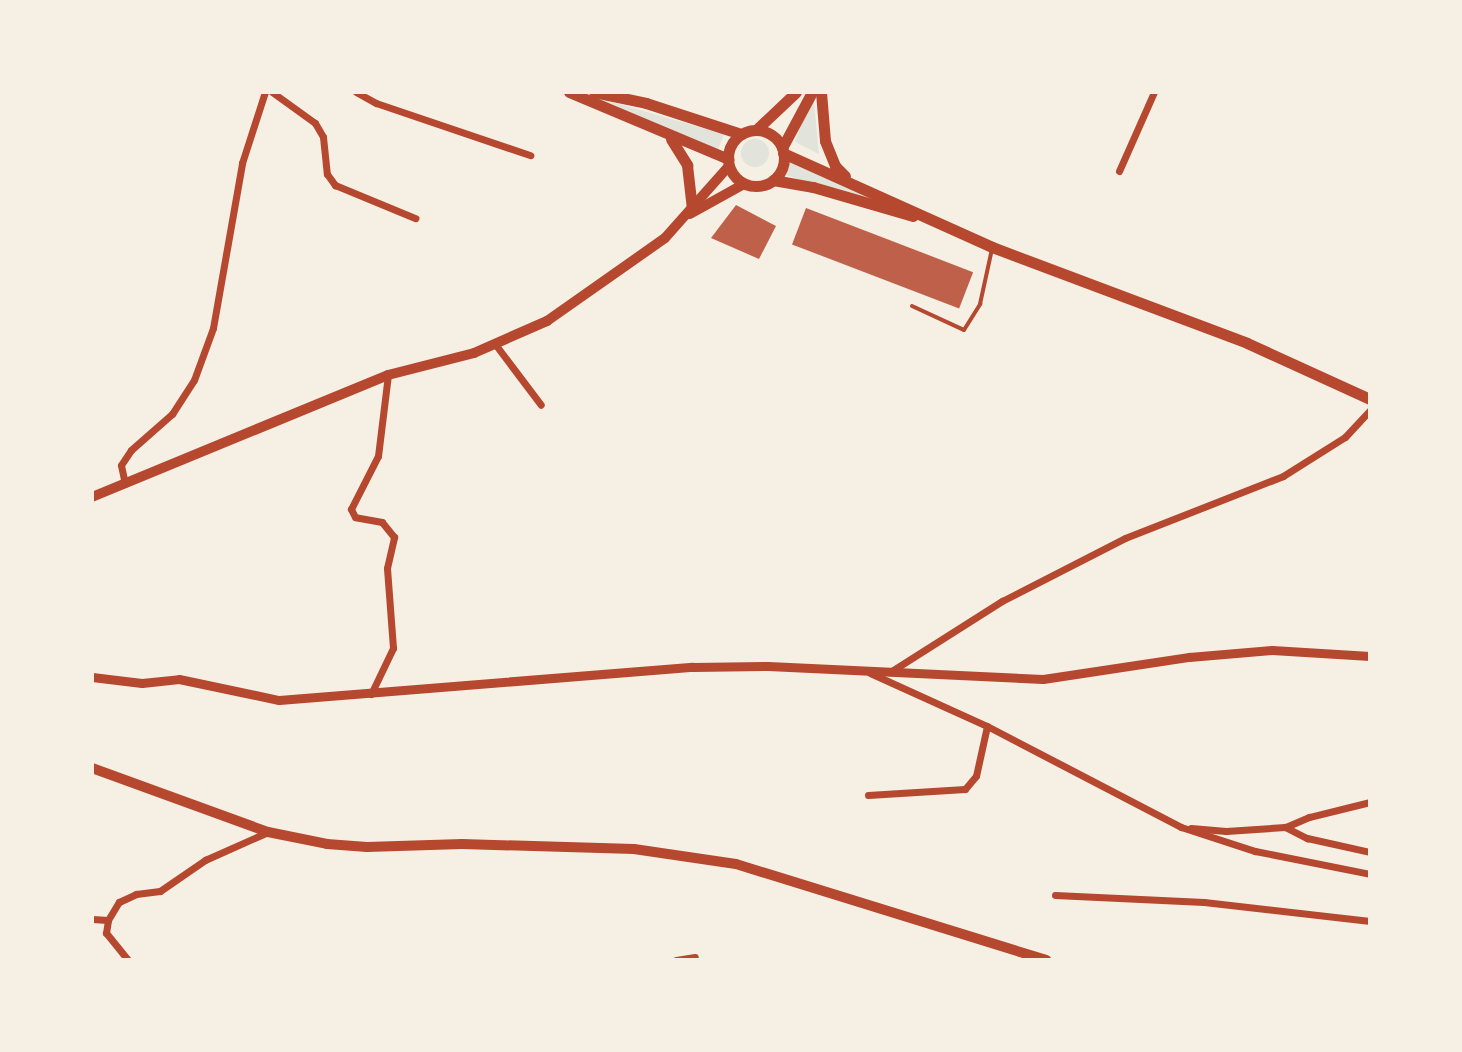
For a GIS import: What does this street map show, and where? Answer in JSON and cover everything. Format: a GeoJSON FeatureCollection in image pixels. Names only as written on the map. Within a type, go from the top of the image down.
{"type":"FeatureCollection","features":[{"type":"Feature","properties":{"kind":"main road"},"geometry":{"type":"LineString","coordinates":[[569,92],[728,163],[744,184]]}},
{"type":"Feature","properties":{"kind":"main road"},"geometry":{"type":"LineString","coordinates":[[598,92],[646,103],[741,134]]}},
{"type":"Feature","properties":{"kind":"main road"},"geometry":{"type":"LineString","coordinates":[[756,130],[796,92]]}},
{"type":"Feature","properties":{"kind":"main road"},"geometry":{"type":"LineString","coordinates":[[690,212],[744,184],[762,186],[773,180],[781,171],[783,150],[812,92]]}},
{"type":"Feature","properties":{"kind":"main road"},"geometry":{"type":"LineString","coordinates":[[821,92],[825,141],[835,166],[852,182]]}},
{"type":"Feature","properties":{"kind":"main road"},"geometry":{"type":"LineString","coordinates":[[92,497],[388,375],[495,344],[565,309],[639,259],[690,212],[728,163],[731,145],[741,134],[756,130],[769,133],[783,150],[925,218],[992,247],[1247,343],[1370,399]]}},
{"type":"Feature","properties":{"kind":"main road"},"geometry":{"type":"LineString","coordinates":[[668,135],[687,165],[690,212]]}},
{"type":"Feature","properties":{"kind":"main road"},"geometry":{"type":"LineString","coordinates":[[773,180],[813,187],[925,218]]}},
{"type":"Feature","properties":{"kind":"main road"},"geometry":{"type":"LineString","coordinates":[[92,768],[268,832],[367,847],[562,845],[691,855],[794,880],[859,904],[1047,960]]}},
{"type":"Feature","properties":{"kind":"street"},"geometry":{"type":"LineString","coordinates":[[125,484],[121,465],[131,450],[172,414],[194,380],[213,328],[242,163],[265,92]]}},
{"type":"Feature","properties":{"kind":"street"},"geometry":{"type":"LineString","coordinates":[[272,92],[315,123],[323,137],[327,174],[335,185],[415,218]]}},
{"type":"Feature","properties":{"kind":"street"},"geometry":{"type":"LineString","coordinates":[[356,92],[376,103],[530,155]]}},
{"type":"Feature","properties":{"kind":"street"},"geometry":{"type":"LineString","coordinates":[[1119,171],[1154,92]]}},
{"type":"Feature","properties":{"kind":"street"},"geometry":{"type":"LineString","coordinates":[[495,344],[541,405]]}},
{"type":"Feature","properties":{"kind":"street"},"geometry":{"type":"LineString","coordinates":[[370,695],[393,648],[387,568],[394,537],[382,522],[355,517],[351,509],[378,456],[388,375]]}},
{"type":"Feature","properties":{"kind":"street"},"geometry":{"type":"LineString","coordinates":[[890,672],[1002,601],[1125,538],[1283,476],[1345,437],[1370,410]]}},
{"type":"Feature","properties":{"kind":"street"},"geometry":{"type":"LineString","coordinates":[[92,677],[142,683],[179,679],[279,700],[693,667],[768,666],[1043,679],[1189,657],[1272,650],[1370,656]]}},
{"type":"Feature","properties":{"kind":"street"},"geometry":{"type":"LineString","coordinates":[[864,670],[987,726],[1181,827],[1255,851],[1370,874]]}},
{"type":"Feature","properties":{"kind":"street"},"geometry":{"type":"LineString","coordinates":[[868,795],[965,789],[976,776],[987,726]]}},
{"type":"Feature","properties":{"kind":"street"},"geometry":{"type":"LineString","coordinates":[[1181,827],[1226,831],[1285,827],[1309,817],[1370,802]]}},
{"type":"Feature","properties":{"kind":"street"},"geometry":{"type":"LineString","coordinates":[[1285,827],[1307,838],[1370,852]]}},
{"type":"Feature","properties":{"kind":"street"},"geometry":{"type":"LineString","coordinates":[[128,960],[106,933],[108,920],[124,899],[160,891],[205,860],[268,832]]}},
{"type":"Feature","properties":{"kind":"street"},"geometry":{"type":"LineString","coordinates":[[1055,895],[1204,902],[1370,921]]}},
{"type":"Feature","properties":{"kind":"street"},"geometry":{"type":"LineString","coordinates":[[92,919],[108,920]]}},
{"type":"Feature","properties":{"kind":"street"},"geometry":{"type":"LineString","coordinates":[[676,960],[695,957]]}},
{"type":"Feature","properties":{"kind":"lane"},"geometry":{"type":"LineString","coordinates":[[912,306],[964,330],[980,304],[992,247]]}},
{"type":"Feature","properties":{"kind":"shaded area"},"geometry":{"type":"Polygon","coordinates":[[[813,92],[819,154],[795,142],[813,92]]]}},
{"type":"Feature","properties":{"kind":"shaded area"},"geometry":{"type":"Polygon","coordinates":[[[598,98],[724,134],[718,150],[598,98]]]}},
{"type":"Feature","properties":{"kind":"shaded area"},"geometry":{"type":"Polygon","coordinates":[[[755,139],[765,143],[769,153],[765,163],[755,167],[745,163],[741,153],[745,143],[755,139]]]}},
{"type":"Feature","properties":{"kind":"shaded area"},"geometry":{"type":"Polygon","coordinates":[[[789,160],[885,206],[782,174],[789,160]]]}},
{"type":"Feature","properties":{"kind":"building"},"geometry":{"type":"Polygon","coordinates":[[[736,205],[776,226],[759,259],[711,238],[736,205]]]}},
{"type":"Feature","properties":{"kind":"building"},"geometry":{"type":"Polygon","coordinates":[[[806,208],[973,272],[959,309],[792,244],[806,208]]]}}]}
